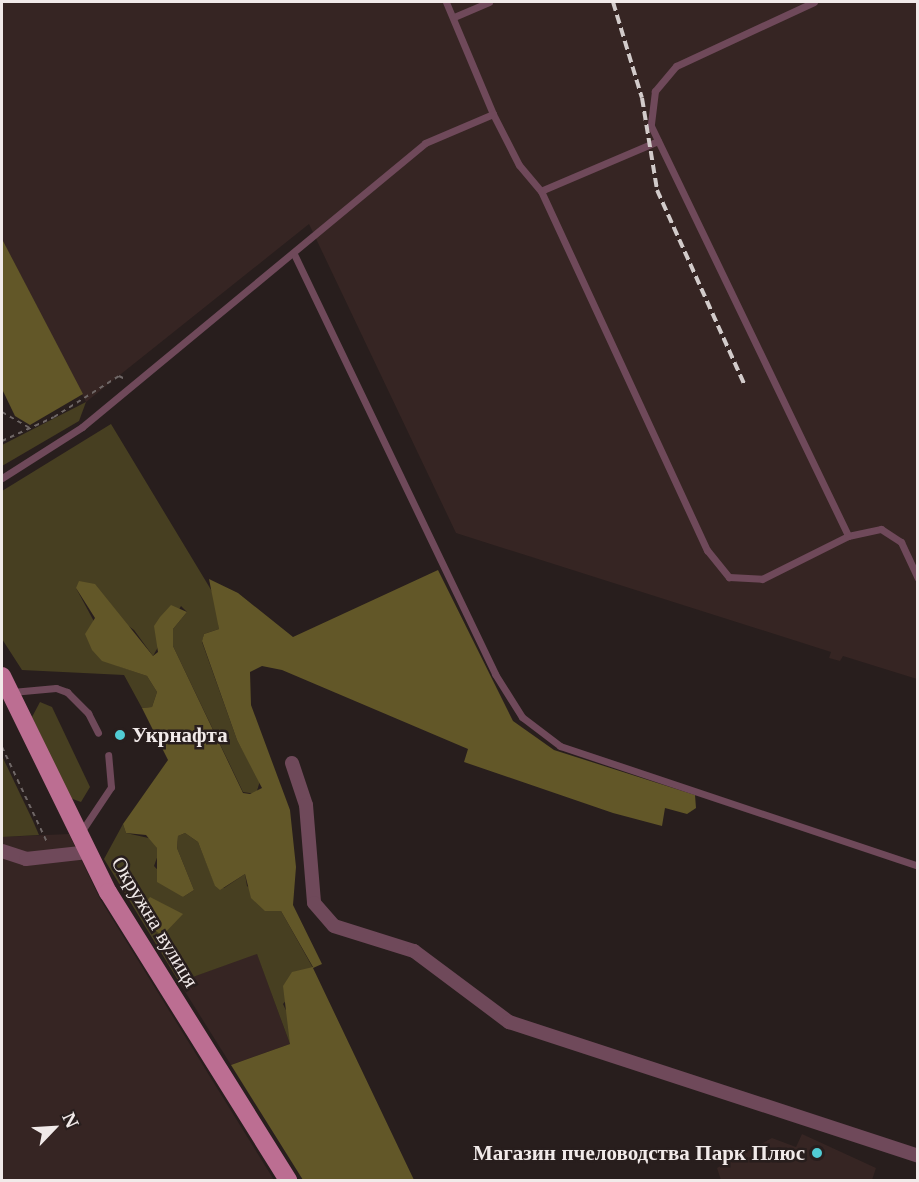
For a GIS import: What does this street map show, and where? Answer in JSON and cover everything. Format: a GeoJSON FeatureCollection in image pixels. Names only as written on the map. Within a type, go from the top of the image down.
{"type":"FeatureCollection","features":[{"type":"Feature","properties":{"kind":"main road","name":"Окружна вулиця"},"geometry":{"type":"LineString","coordinates":[[5,684],[88,852],[288,1180]]}},
{"type":"Feature","properties":{"kind":"street"},"geometry":{"type":"LineString","coordinates":[[292,763],[306,805],[314,903],[334,926],[414,951],[509,1022],[918,1156]]}},
{"type":"Feature","properties":{"kind":"street"},"geometry":{"type":"LineString","coordinates":[[2,851],[26,859],[88,852]]}},
{"type":"Feature","properties":{"kind":"lane"},"geometry":{"type":"LineString","coordinates":[[447,2],[493,114],[519,165],[541,191],[707,550],[729,577],[762,579],[848,536],[881,529],[901,542],[918,578]]}},
{"type":"Feature","properties":{"kind":"lane"},"geometry":{"type":"LineString","coordinates":[[454,17],[489,2]]}},
{"type":"Feature","properties":{"kind":"lane"},"geometry":{"type":"LineString","coordinates":[[814,2],[676,66],[655,91],[651,126],[848,536]]}},
{"type":"Feature","properties":{"kind":"lane"},"geometry":{"type":"LineString","coordinates":[[2,478],[82,428],[133,383],[294,254],[425,143],[493,114]]}},
{"type":"Feature","properties":{"kind":"lane"},"geometry":{"type":"LineString","coordinates":[[541,191],[658,141]]}},
{"type":"Feature","properties":{"kind":"lane"},"geometry":{"type":"LineString","coordinates":[[294,254],[495,674],[522,717],[560,746],[918,866]]}},
{"type":"Feature","properties":{"kind":"lane"},"geometry":{"type":"LineString","coordinates":[[5,684],[57,688],[68,692],[88,713],[98,733]]}},
{"type":"Feature","properties":{"kind":"lane"},"geometry":{"type":"LineString","coordinates":[[79,834],[111,787],[108,755]]}},
{"type":"Feature","properties":{"kind":"path"},"geometry":{"type":"LineString","coordinates":[[2,441],[30,428],[119,376],[133,383]]}},
{"type":"Feature","properties":{"kind":"path"},"geometry":{"type":"LineString","coordinates":[[2,412],[30,428]]}},
{"type":"Feature","properties":{"kind":"path"},"geometry":{"type":"LineString","coordinates":[[2,747],[53,856]]}},
{"type":"Feature","properties":{"kind":"shaded area"},"geometry":{"type":"Polygon","coordinates":[[[2,2],[917,2],[917,679],[843,656],[840,661],[829,658],[831,652],[456,533],[309,224],[86,402],[2,239],[2,2]]]}},
{"type":"Feature","properties":{"kind":"shaded area"},"geometry":{"type":"Polygon","coordinates":[[[2,239],[83,394],[30,425],[15,416],[2,389],[2,239]]]}},
{"type":"Feature","properties":{"kind":"shaded area"},"geometry":{"type":"Polygon","coordinates":[[[86,402],[79,421],[2,466],[2,445],[86,402]]]}},
{"type":"Feature","properties":{"kind":"shaded area"},"geometry":{"type":"Polygon","coordinates":[[[111,424],[216,598],[219,629],[204,634],[202,642],[237,740],[260,781],[256,794],[243,792],[173,646],[173,629],[187,612],[181,606],[153,656],[134,630],[76,588],[118,666],[147,676],[157,692],[152,707],[142,708],[124,675],[22,670],[2,639],[2,491],[111,424]]]}},
{"type":"Feature","properties":{"kind":"shaded area"},"geometry":{"type":"Polygon","coordinates":[[[438,570],[513,721],[554,750],[695,795],[696,808],[687,814],[665,808],[662,826],[613,813],[464,762],[468,749],[282,670],[262,666],[250,672],[251,705],[290,810],[296,867],[293,905],[322,964],[313,968],[414,1180],[303,1180],[231,1065],[290,1044],[283,986],[292,972],[313,967],[281,911],[265,911],[251,898],[245,874],[220,890],[215,886],[198,842],[185,833],[178,836],[177,848],[194,890],[183,897],[157,882],[157,848],[146,835],[126,833],[123,824],[168,760],[142,708],[152,707],[157,692],[147,676],[102,661],[92,650],[85,634],[95,618],[76,588],[79,581],[95,584],[153,656],[158,652],[154,626],[160,617],[171,605],[187,612],[173,629],[173,646],[243,793],[250,794],[262,788],[237,740],[202,641],[204,634],[219,629],[209,579],[238,593],[293,637],[438,570]]]}},
{"type":"Feature","properties":{"kind":"shaded area"},"geometry":{"type":"Polygon","coordinates":[[[40,702],[52,707],[90,787],[81,802],[70,798],[32,717],[40,702]]]}},
{"type":"Feature","properties":{"kind":"shaded area"},"geometry":{"type":"Polygon","coordinates":[[[2,756],[33,821],[39,835],[2,837],[2,756]]]}},
{"type":"Feature","properties":{"kind":"shaded area"},"geometry":{"type":"Polygon","coordinates":[[[123,824],[126,833],[153,839],[159,852],[154,866],[183,897],[194,890],[177,848],[178,836],[185,833],[198,842],[216,887],[224,888],[245,874],[247,886],[281,911],[313,968],[283,1004],[291,1021],[290,1044],[257,954],[179,982],[104,859],[123,824]]]}},
{"type":"Feature","properties":{"kind":"shaded area"},"geometry":{"type":"Polygon","coordinates":[[[69,834],[100,899],[274,1180],[2,1180],[2,837],[69,834]]]}},
{"type":"Feature","properties":{"kind":"shaded area"},"geometry":{"type":"Polygon","coordinates":[[[150,897],[183,914],[162,936],[148,924],[143,905],[150,897]]]}},
{"type":"Feature","properties":{"kind":"shaded area"},"geometry":{"type":"Polygon","coordinates":[[[257,953],[290,1044],[231,1065],[179,982],[257,953]]]}},
{"type":"Feature","properties":{"kind":"shaded area"},"geometry":{"type":"Polygon","coordinates":[[[802,1134],[876,1168],[872,1180],[721,1180],[717,1168],[772,1138],[796,1147],[802,1134]]]}},
{"type":"Feature","properties":{"kind":"railway"},"geometry":{"type":"LineString","coordinates":[[613,2],[642,98],[657,190],[745,386]]}},
{"type":"Feature","properties":{"kind":"place","name":"Укрнафта"},"geometry":{"type":"Point","coordinates":[120,735]}},
{"type":"Feature","properties":{"kind":"place","name":"Магазин пчеловодства Парк Плюс"},"geometry":{"type":"Point","coordinates":[817,1153]}}]}
